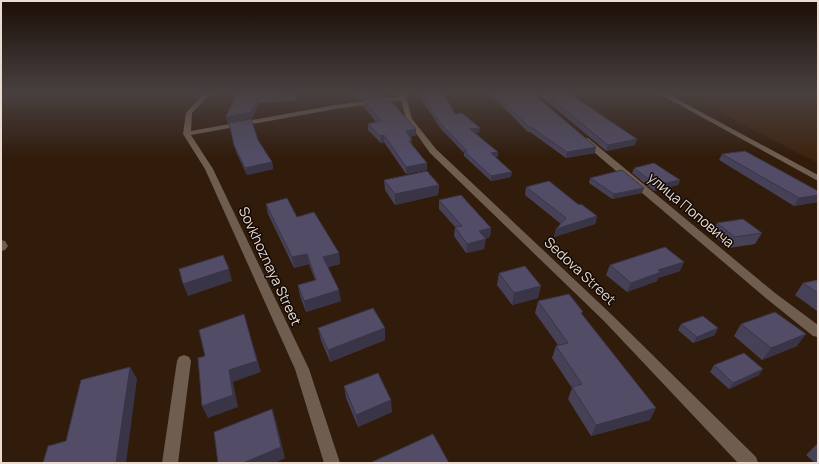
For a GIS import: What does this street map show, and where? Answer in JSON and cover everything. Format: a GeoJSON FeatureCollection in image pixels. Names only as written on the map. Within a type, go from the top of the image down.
{"type":"FeatureCollection","features":[{"type":"Feature","properties":{"kind":"street"},"geometry":{"type":"LineString","coordinates":[[189,114],[187,134],[299,114]]}},
{"type":"Feature","properties":{"kind":"street","name":"Sedova Street"},"geometry":{"type":"LineString","coordinates":[[407,114],[409,119],[433,151],[608,318],[750,463]]}},
{"type":"Feature","properties":{"kind":"street"},"geometry":{"type":"LineString","coordinates":[[699,114],[818,178]]}},
{"type":"Feature","properties":{"kind":"street","name":"улица Поповича"},"geometry":{"type":"LineString","coordinates":[[577,133],[771,296],[818,332]]}},
{"type":"Feature","properties":{"kind":"street","name":"Sovkhoznaya Street"},"geometry":{"type":"LineString","coordinates":[[187,134],[209,169],[302,369],[332,463]]}},
{"type":"Feature","properties":{"kind":"street"},"geometry":{"type":"LineString","coordinates":[[1,243],[3,246],[1,248]]}},
{"type":"Feature","properties":{"kind":"street"},"geometry":{"type":"LineString","coordinates":[[170,463],[184,361]]}},
{"type":"Feature","properties":{"kind":"shaded area"},"geometry":{"type":"Polygon","coordinates":[[[722,114],[818,114],[818,163],[722,114]]]}},
{"type":"Feature","properties":{"kind":"building"},"geometry":{"type":"Polygon","coordinates":[[[228,114],[243,114],[226,117],[228,114]]]}},
{"type":"Feature","properties":{"kind":"building"},"geometry":{"type":"Polygon","coordinates":[[[375,114],[402,114],[416,129],[406,131],[412,140],[409,141],[427,163],[406,167],[384,135],[380,136],[368,124],[381,121],[375,114]]]}},
{"type":"Feature","properties":{"kind":"building"},"geometry":{"type":"Polygon","coordinates":[[[434,114],[463,114],[480,128],[470,129],[498,152],[491,153],[512,172],[491,176],[464,151],[467,151],[441,124],[434,114]]]}},
{"type":"Feature","properties":{"kind":"building"},"geometry":{"type":"Polygon","coordinates":[[[515,114],[557,114],[596,147],[567,152],[529,127],[515,114]]]}},
{"type":"Feature","properties":{"kind":"building"},"geometry":{"type":"Polygon","coordinates":[[[570,114],[599,114],[637,139],[608,145],[570,114]]]}},
{"type":"Feature","properties":{"kind":"building"},"geometry":{"type":"Polygon","coordinates":[[[251,119],[258,140],[272,162],[245,168],[234,145],[229,123],[251,119]]]}},
{"type":"Feature","properties":{"kind":"building"},"geometry":{"type":"Polygon","coordinates":[[[745,151],[818,191],[818,195],[799,198],[722,154],[745,151]]]}},
{"type":"Feature","properties":{"kind":"building"},"geometry":{"type":"Polygon","coordinates":[[[654,163],[680,180],[656,185],[634,168],[654,163]]]}},
{"type":"Feature","properties":{"kind":"building"},"geometry":{"type":"Polygon","coordinates":[[[622,170],[644,188],[614,194],[590,178],[622,170]]]}},
{"type":"Feature","properties":{"kind":"building"},"geometry":{"type":"Polygon","coordinates":[[[427,171],[439,185],[395,194],[384,180],[427,171]]]}},
{"type":"Feature","properties":{"kind":"building"},"geometry":{"type":"Polygon","coordinates":[[[549,181],[579,205],[581,204],[597,216],[556,229],[566,218],[526,187],[549,181]]]}},
{"type":"Feature","properties":{"kind":"building"},"geometry":{"type":"Polygon","coordinates":[[[461,195],[491,228],[479,231],[486,239],[467,244],[455,227],[462,226],[439,200],[461,195]]]}},
{"type":"Feature","properties":{"kind":"building"},"geometry":{"type":"Polygon","coordinates":[[[287,198],[297,217],[314,212],[339,253],[323,257],[339,290],[304,301],[298,285],[316,280],[307,254],[292,257],[266,204],[287,198]]]}},
{"type":"Feature","properties":{"kind":"building"},"geometry":{"type":"Polygon","coordinates":[[[743,219],[762,233],[735,237],[717,223],[743,219]]]}},
{"type":"Feature","properties":{"kind":"building"},"geometry":{"type":"Polygon","coordinates":[[[665,247],[684,262],[658,270],[661,272],[631,283],[610,265],[665,247]]]}},
{"type":"Feature","properties":{"kind":"building"},"geometry":{"type":"Polygon","coordinates":[[[223,255],[229,269],[183,284],[179,269],[223,255]]]}},
{"type":"Feature","properties":{"kind":"building"},"geometry":{"type":"Polygon","coordinates":[[[525,266],[541,286],[514,293],[499,273],[525,266]]]}},
{"type":"Feature","properties":{"kind":"building"},"geometry":{"type":"Polygon","coordinates":[[[818,280],[818,293],[803,283],[818,280]]]}},
{"type":"Feature","properties":{"kind":"building"},"geometry":{"type":"Polygon","coordinates":[[[569,294],[583,312],[581,313],[656,408],[596,425],[572,387],[582,384],[556,346],[568,343],[538,301],[569,294]]]}},
{"type":"Feature","properties":{"kind":"building"},"geometry":{"type":"Polygon","coordinates":[[[373,308],[385,328],[328,350],[318,328],[373,308]]]}},
{"type":"Feature","properties":{"kind":"building"},"geometry":{"type":"Polygon","coordinates":[[[775,312],[806,334],[771,348],[741,324],[775,312]]]}},
{"type":"Feature","properties":{"kind":"building"},"geometry":{"type":"Polygon","coordinates":[[[244,314],[257,361],[229,370],[233,395],[202,406],[198,358],[205,356],[199,330],[244,314]]]}},
{"type":"Feature","properties":{"kind":"building"},"geometry":{"type":"Polygon","coordinates":[[[703,316],[718,328],[697,337],[681,324],[703,316]]]}},
{"type":"Feature","properties":{"kind":"building"},"geometry":{"type":"Polygon","coordinates":[[[744,353],[763,369],[733,383],[714,365],[744,353]]]}},
{"type":"Feature","properties":{"kind":"building"},"geometry":{"type":"Polygon","coordinates":[[[130,367],[116,463],[43,463],[48,446],[66,441],[81,380],[130,367]]]}},
{"type":"Feature","properties":{"kind":"building"},"geometry":{"type":"Polygon","coordinates":[[[378,373],[391,400],[356,415],[344,386],[378,373]]]}},
{"type":"Feature","properties":{"kind":"building"},"geometry":{"type":"Polygon","coordinates":[[[272,409],[281,447],[243,463],[218,463],[214,432],[272,409]]]}},
{"type":"Feature","properties":{"kind":"building"},"geometry":{"type":"Polygon","coordinates":[[[433,434],[449,463],[370,463],[433,434]]]}}]}
